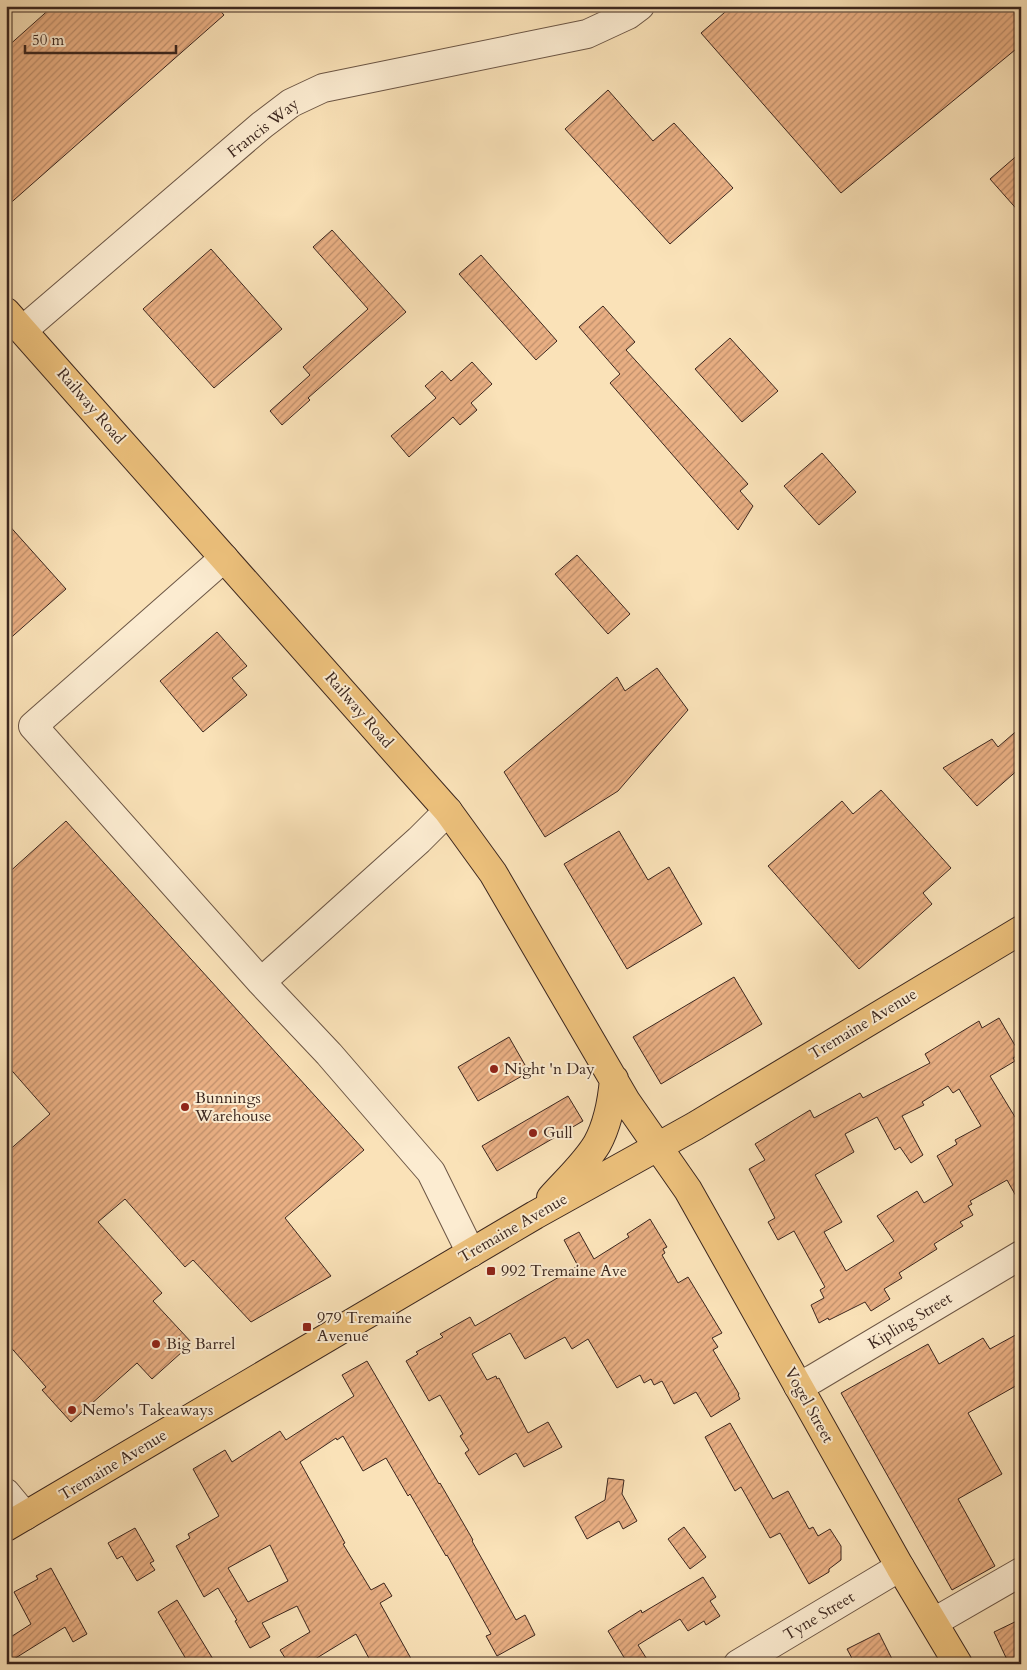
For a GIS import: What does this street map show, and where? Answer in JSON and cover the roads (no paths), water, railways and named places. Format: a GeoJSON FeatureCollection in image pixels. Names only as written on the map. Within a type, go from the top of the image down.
{"type":"FeatureCollection","features":[{"type":"Feature","properties":{"kind":"main road","name":"Railway Road"},"geometry":{"type":"LineString","coordinates":[[15,321],[448,811],[494,874],[631,1109],[658,1146]]}},
{"type":"Feature","properties":{"kind":"main road","name":"Tremaine Avenue"},"geometry":{"type":"LineString","coordinates":[[16,1522],[535,1215],[658,1146],[1021,930]]}},
{"type":"Feature","properties":{"kind":"main road"},"geometry":{"type":"LineString","coordinates":[[535,1215],[573,1174],[596,1144],[607,1121],[614,1079]]}},
{"type":"Feature","properties":{"kind":"main road","name":"Vogel Street"},"geometry":{"type":"LineString","coordinates":[[658,1146],[688,1190],[900,1567],[958,1664]]}},
{"type":"Feature","properties":{"kind":"street","name":"Francis Way"},"geometry":{"type":"LineString","coordinates":[[15,321],[291,103],[323,88],[587,34],[628,15],[640,6]]}},
{"type":"Feature","properties":{"kind":"street"},"geometry":{"type":"LineString","coordinates":[[224,558],[33,726],[261,982],[329,1054],[432,1172],[471,1253]]}},
{"type":"Feature","properties":{"kind":"street"},"geometry":{"type":"LineString","coordinates":[[261,982],[419,840],[448,811]]}},
{"type":"Feature","properties":{"kind":"street","name":"Kipling Street"},"geometry":{"type":"LineString","coordinates":[[798,1386],[813,1379],[1021,1255]]}},
{"type":"Feature","properties":{"kind":"street"},"geometry":{"type":"LineString","coordinates":[[6,1492],[16,1522]]}},
{"type":"Feature","properties":{"kind":"street","name":"Tyne Street"},"geometry":{"type":"LineString","coordinates":[[738,1664],[900,1567]]}},
{"type":"Feature","properties":{"kind":"street"},"geometry":{"type":"LineString","coordinates":[[934,1622],[1021,1572]]}},
{"type":"Feature","properties":{"kind":"place","name":"Night 'n Day"},"geometry":{"type":"Point","coordinates":[494,1069]}},
{"type":"Feature","properties":{"kind":"place","name":"Bunnings Warehouse"},"geometry":{"type":"Point","coordinates":[185,1107]}},
{"type":"Feature","properties":{"kind":"place","name":"Gull"},"geometry":{"type":"Point","coordinates":[533,1133]}},
{"type":"Feature","properties":{"kind":"place","name":"992 Tremaine Ave"},"geometry":{"type":"Point","coordinates":[491,1271]}},
{"type":"Feature","properties":{"kind":"place","name":"979 Tremaine Avenue"},"geometry":{"type":"Point","coordinates":[307,1327]}},
{"type":"Feature","properties":{"kind":"place","name":"Big Barrel"},"geometry":{"type":"Point","coordinates":[156,1344]}},
{"type":"Feature","properties":{"kind":"place","name":"Nemo's Takeaways"},"geometry":{"type":"Point","coordinates":[72,1410]}}]}
